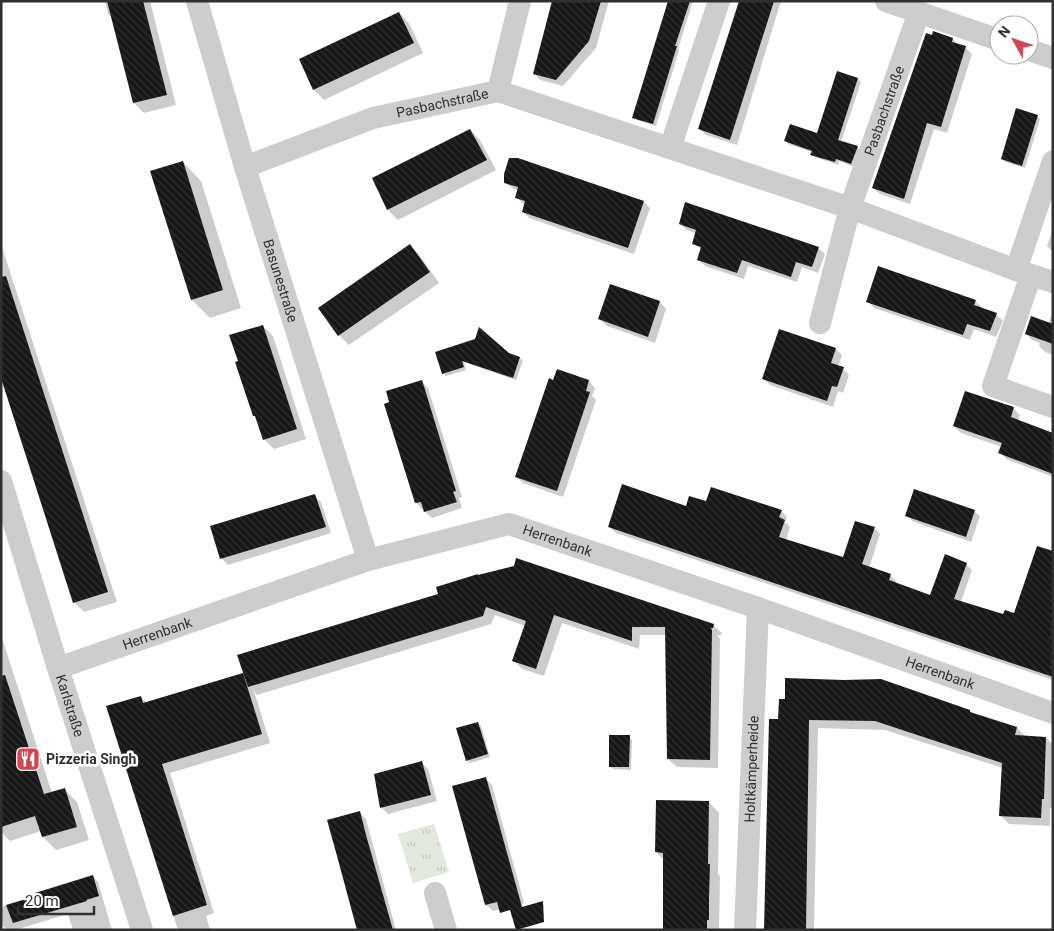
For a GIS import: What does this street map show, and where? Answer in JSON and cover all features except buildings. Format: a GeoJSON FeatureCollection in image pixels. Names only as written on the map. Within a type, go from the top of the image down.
{"type":"FeatureCollection","features":[{"type":"Feature","properties":{"kind":"street","name":"Basunestraße"},"geometry":{"type":"LineString","coordinates":[[197,1],[245,167],[368,560]]}},
{"type":"Feature","properties":{"kind":"street"},"geometry":{"type":"LineString","coordinates":[[498,91],[520,1]]}},
{"type":"Feature","properties":{"kind":"street"},"geometry":{"type":"LineString","coordinates":[[670,148],[718,1]]}},
{"type":"Feature","properties":{"kind":"street"},"geometry":{"type":"LineString","coordinates":[[886,1],[989,36]]}},
{"type":"Feature","properties":{"kind":"street","name":"Pasbachstraße"},"geometry":{"type":"LineString","coordinates":[[820,323],[850,208],[919,12]]}},
{"type":"Feature","properties":{"kind":"street"},"geometry":{"type":"LineString","coordinates":[[1039,53],[1053,58]]}},
{"type":"Feature","properties":{"kind":"street","name":"Pasbachstraße"},"geometry":{"type":"LineString","coordinates":[[245,167],[374,118],[498,91],[850,208],[1053,282]]}},
{"type":"Feature","properties":{"kind":"street"},"geometry":{"type":"LineString","coordinates":[[1053,161],[993,386],[1053,407]]}},
{"type":"Feature","properties":{"kind":"street","name":"Karlstraße"},"geometry":{"type":"LineString","coordinates":[[1,481],[58,668],[142,930]]}},
{"type":"Feature","properties":{"kind":"street","name":"Herrenbank"},"geometry":{"type":"LineString","coordinates":[[58,668],[368,560],[509,524],[758,608],[1053,713]]}},
{"type":"Feature","properties":{"kind":"street","name":"Holtkämperheide"},"geometry":{"type":"LineString","coordinates":[[745,930],[758,608]]}},
{"type":"Feature","properties":{"kind":"street"},"geometry":{"type":"LineString","coordinates":[[435,894],[446,930]]}},
{"type":"Feature","properties":{"kind":"green space"},"geometry":{"type":"Polygon","coordinates":[[[434,824],[449,872],[413,883],[398,834],[434,824]]]}},
{"type":"Feature","properties":{"kind":"place","name":"Pizzeria Singh"},"geometry":{"type":"Point","coordinates":[28,759]}}]}
